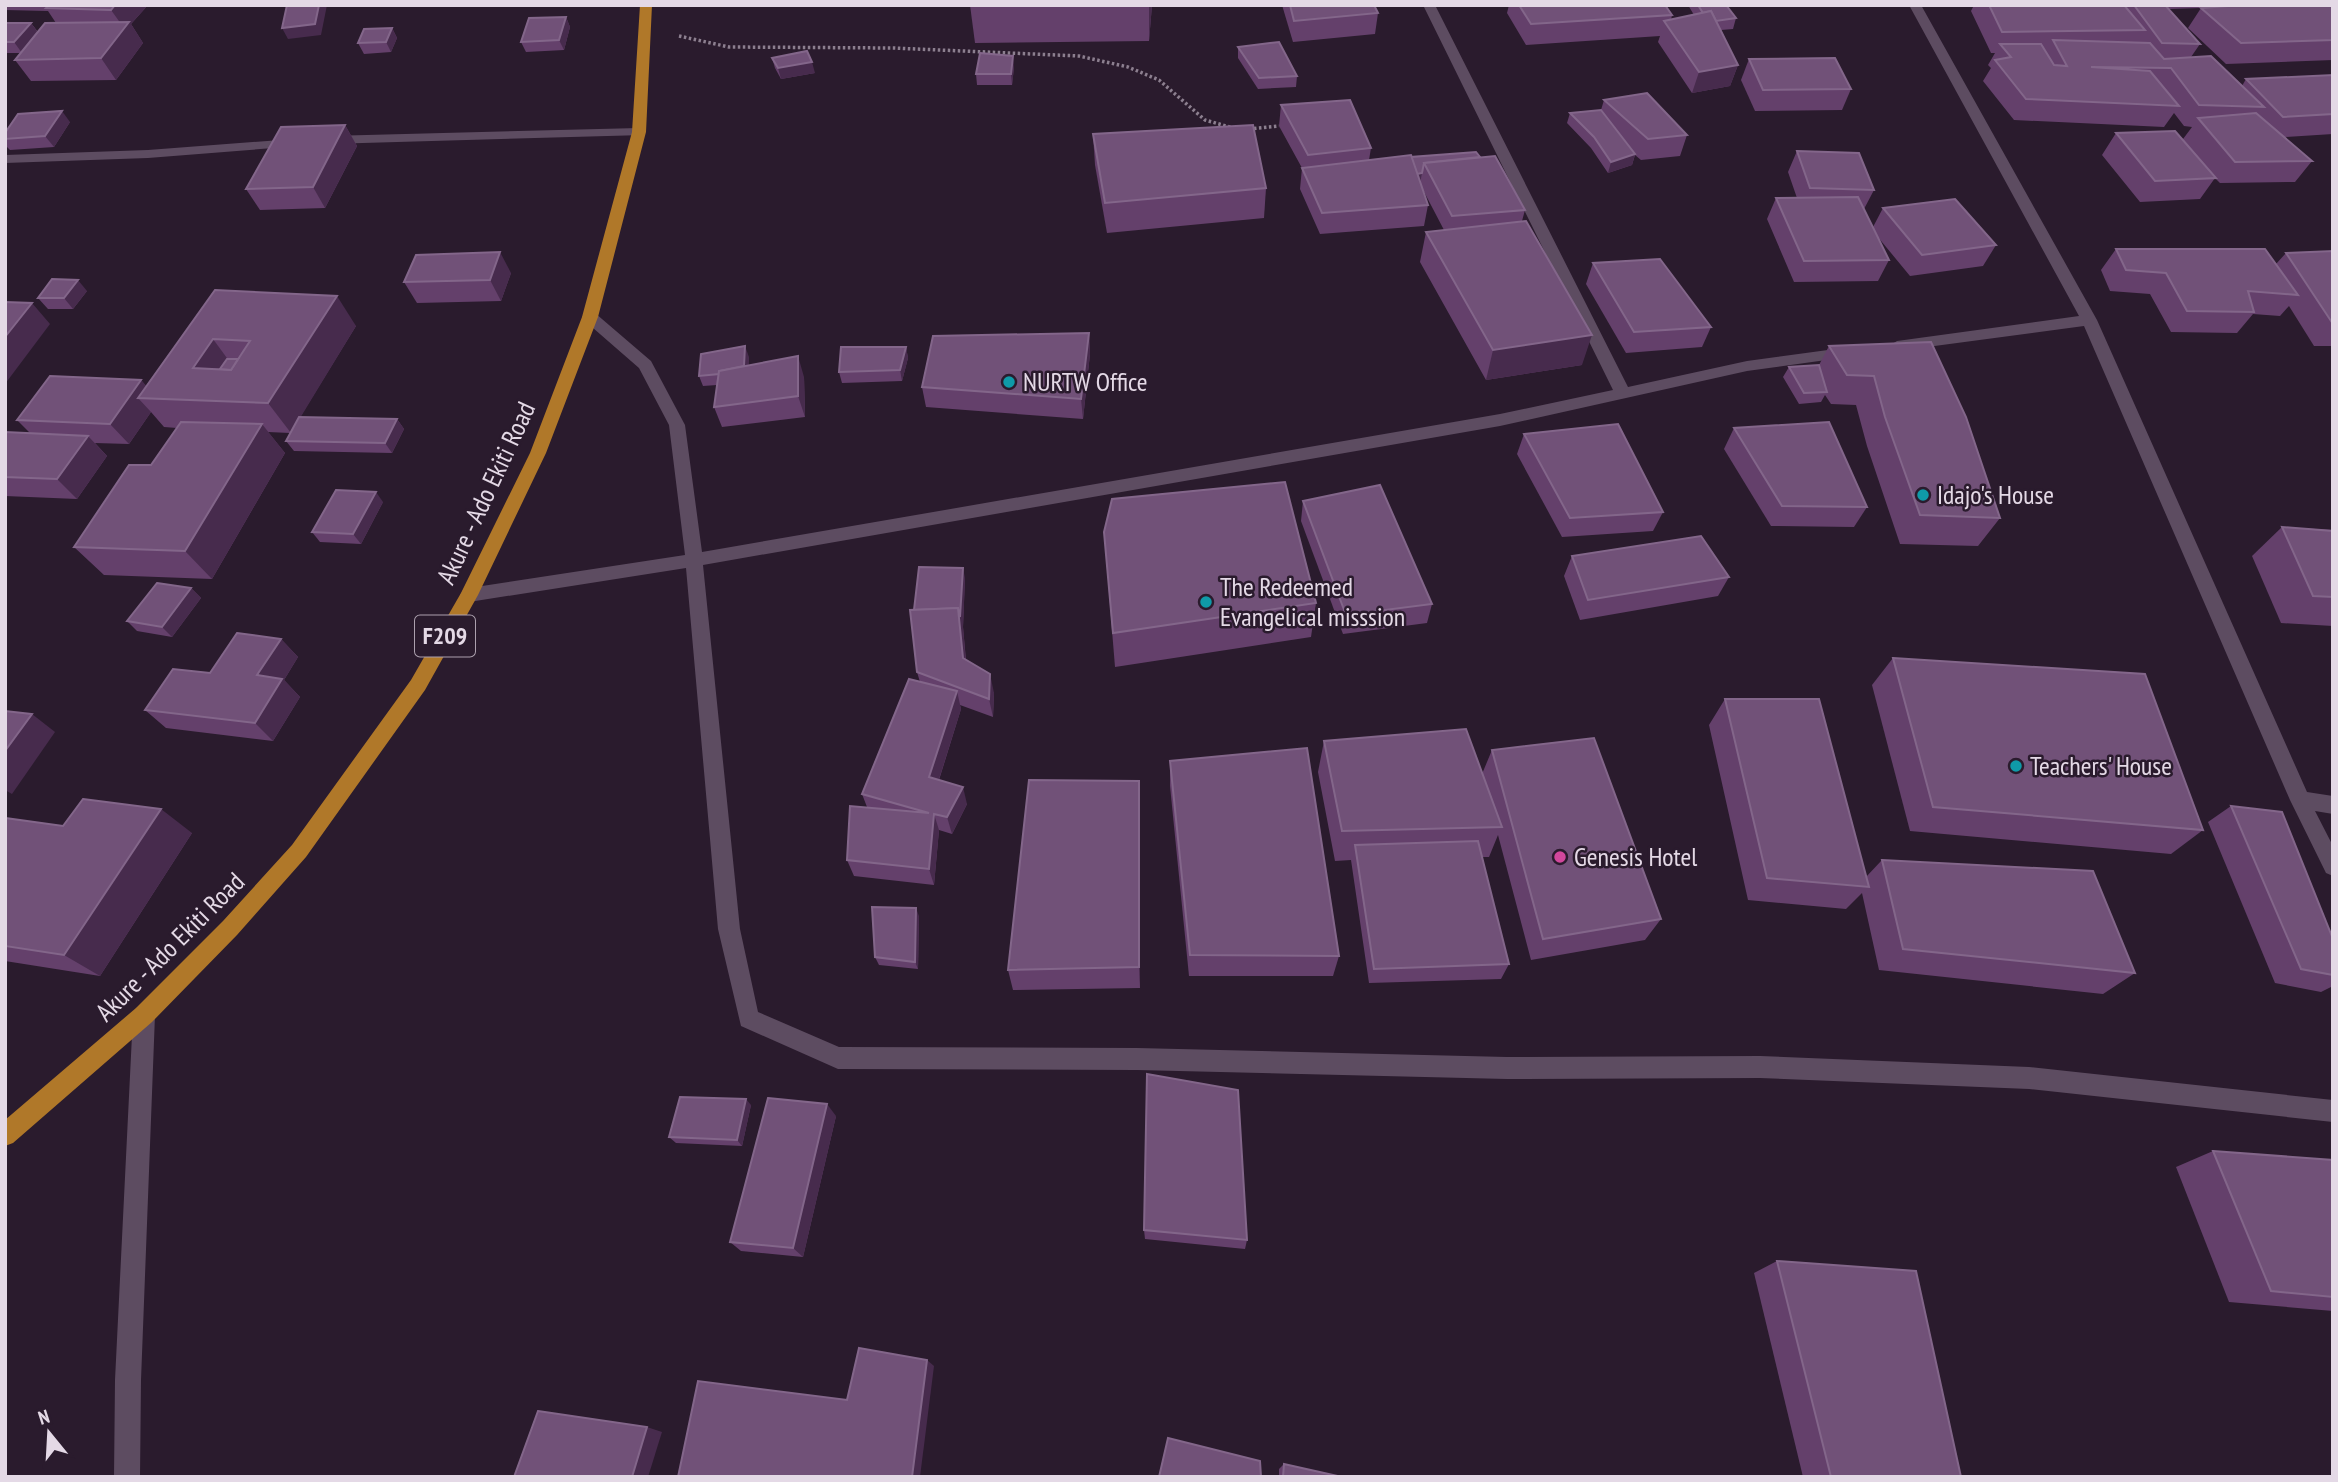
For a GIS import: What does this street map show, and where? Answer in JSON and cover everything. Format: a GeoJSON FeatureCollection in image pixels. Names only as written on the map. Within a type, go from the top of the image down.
{"type":"FeatureCollection","features":[{"type":"Feature","properties":{"kind":"main road","name":"Akure - Ado Ekiti Road"},"geometry":{"type":"LineString","coordinates":[[5,1135],[144,1016],[230,928],[299,851],[418,685],[469,595],[538,453],[590,317],[639,132],[646,5]]}},
{"type":"Feature","properties":{"kind":"street"},"geometry":{"type":"LineString","coordinates":[[1429,5],[1625,395]]}},
{"type":"Feature","properties":{"kind":"street"},"geometry":{"type":"LineString","coordinates":[[1915,5],[2089,320],[2300,800],[2333,867]]}},
{"type":"Feature","properties":{"kind":"street"},"geometry":{"type":"LineString","coordinates":[[5,159],[148,154],[312,142],[639,132]]}},
{"type":"Feature","properties":{"kind":"street"},"geometry":{"type":"LineString","coordinates":[[590,317],[645,365],[677,425],[694,560],[729,929],[748,1019],[838,1058],[1151,1059],[1507,1068],[1760,1067],[2029,1078],[2333,1111]]}},
{"type":"Feature","properties":{"kind":"street"},"geometry":{"type":"LineString","coordinates":[[469,595],[694,560],[1500,420],[1625,395],[1747,366],[2089,320]]}},
{"type":"Feature","properties":{"kind":"street"},"geometry":{"type":"LineString","coordinates":[[2300,800],[2333,805]]}},
{"type":"Feature","properties":{"kind":"street"},"geometry":{"type":"LineString","coordinates":[[127,1477],[128,1380],[144,1016]]}},
{"type":"Feature","properties":{"kind":"path"},"geometry":{"type":"LineString","coordinates":[[645,29],[729,47],[893,48],[1079,56],[1128,67],[1159,80],[1205,120],[1240,130],[1279,126]]}},
{"type":"Feature","properties":{"kind":"building"},"geometry":{"type":"Polygon","coordinates":[[[49,5],[115,5],[111,10],[46,8],[49,5]]]}},
{"type":"Feature","properties":{"kind":"building"},"geometry":{"type":"Polygon","coordinates":[[[287,5],[319,5],[315,24],[282,28],[287,5]]]}},
{"type":"Feature","properties":{"kind":"building"},"geometry":{"type":"Polygon","coordinates":[[[1290,5],[1374,5],[1378,13],[1294,21],[1290,5]]]}},
{"type":"Feature","properties":{"kind":"building"},"geometry":{"type":"Polygon","coordinates":[[[1519,5],[1665,5],[1672,15],[1531,24],[1519,5]]]}},
{"type":"Feature","properties":{"kind":"building"},"geometry":{"type":"Polygon","coordinates":[[[1698,5],[1726,5],[1736,18],[1716,21],[1711,11],[1703,13],[1698,5]]]}},
{"type":"Feature","properties":{"kind":"building"},"geometry":{"type":"Polygon","coordinates":[[[1989,5],[2124,5],[2145,30],[2002,32],[1989,5]]]}},
{"type":"Feature","properties":{"kind":"building"},"geometry":{"type":"Polygon","coordinates":[[[2134,5],[2165,5],[2200,44],[2162,43],[2134,5]]]}},
{"type":"Feature","properties":{"kind":"building"},"geometry":{"type":"Polygon","coordinates":[[[2333,5],[2333,40],[2241,43],[2201,8],[2333,5]]]}},
{"type":"Feature","properties":{"kind":"building"},"geometry":{"type":"Polygon","coordinates":[[[1711,11],[1738,65],[1699,72],[1664,21],[1711,11]]]}},
{"type":"Feature","properties":{"kind":"building"},"geometry":{"type":"Polygon","coordinates":[[[566,17],[559,40],[521,42],[529,18],[566,17]]]}},
{"type":"Feature","properties":{"kind":"building"},"geometry":{"type":"Polygon","coordinates":[[[129,22],[101,58],[15,60],[45,23],[129,22]]]}},
{"type":"Feature","properties":{"kind":"building"},"geometry":{"type":"Polygon","coordinates":[[[5,23],[31,23],[14,42],[5,42],[5,23]]]}},
{"type":"Feature","properties":{"kind":"building"},"geometry":{"type":"Polygon","coordinates":[[[392,28],[386,42],[358,43],[364,29],[392,28]]]}},
{"type":"Feature","properties":{"kind":"building"},"geometry":{"type":"Polygon","coordinates":[[[2053,40],[2150,43],[2164,59],[2211,56],[2264,107],[2199,105],[2171,68],[2091,67],[2150,71],[2179,106],[2026,99],[1995,60],[2011,57],[2000,44],[2041,44],[2054,65],[2067,66],[2053,40]]]}},
{"type":"Feature","properties":{"kind":"building"},"geometry":{"type":"Polygon","coordinates":[[[1279,42],[1297,76],[1259,78],[1238,47],[1279,42]]]}},
{"type":"Feature","properties":{"kind":"building"},"geometry":{"type":"Polygon","coordinates":[[[807,51],[812,62],[778,68],[772,58],[807,51]]]}},
{"type":"Feature","properties":{"kind":"building"},"geometry":{"type":"Polygon","coordinates":[[[980,53],[1013,56],[1011,74],[976,74],[980,53]]]}},
{"type":"Feature","properties":{"kind":"building"},"geometry":{"type":"Polygon","coordinates":[[[1835,58],[1851,89],[1763,90],[1749,59],[1835,58]]]}},
{"type":"Feature","properties":{"kind":"building"},"geometry":{"type":"Polygon","coordinates":[[[2333,75],[2333,114],[2283,117],[2246,79],[2333,75]]]}},
{"type":"Feature","properties":{"kind":"building"},"geometry":{"type":"Polygon","coordinates":[[[1647,93],[1687,135],[1648,139],[1604,100],[1647,93]]]}},
{"type":"Feature","properties":{"kind":"building"},"geometry":{"type":"Polygon","coordinates":[[[1350,100],[1371,148],[1308,155],[1281,105],[1350,100]]]}},
{"type":"Feature","properties":{"kind":"building"},"geometry":{"type":"Polygon","coordinates":[[[1601,110],[1635,154],[1611,162],[1594,137],[1570,113],[1601,110]]]}},
{"type":"Feature","properties":{"kind":"building"},"geometry":{"type":"Polygon","coordinates":[[[62,111],[45,136],[5,139],[5,133],[18,114],[62,111]]]}},
{"type":"Feature","properties":{"kind":"building"},"geometry":{"type":"Polygon","coordinates":[[[2256,113],[2312,161],[2235,162],[2198,118],[2256,113]]]}},
{"type":"Feature","properties":{"kind":"building"},"geometry":{"type":"Polygon","coordinates":[[[345,125],[313,187],[246,189],[281,127],[345,125]]]}},
{"type":"Feature","properties":{"kind":"building"},"geometry":{"type":"Polygon","coordinates":[[[1253,125],[1266,188],[1105,203],[1093,134],[1253,125]]]}},
{"type":"Feature","properties":{"kind":"building"},"geometry":{"type":"Polygon","coordinates":[[[2175,131],[2216,178],[2155,181],[2116,133],[2175,131]]]}},
{"type":"Feature","properties":{"kind":"building"},"geometry":{"type":"Polygon","coordinates":[[[1797,151],[1859,153],[1874,190],[1810,188],[1797,151]]]}},
{"type":"Feature","properties":{"kind":"building"},"geometry":{"type":"Polygon","coordinates":[[[1476,152],[1480,157],[1424,163],[1422,173],[1417,174],[1411,157],[1476,152]]]}},
{"type":"Feature","properties":{"kind":"building"},"geometry":{"type":"Polygon","coordinates":[[[1411,155],[1428,205],[1322,213],[1302,168],[1411,155]]]}},
{"type":"Feature","properties":{"kind":"building"},"geometry":{"type":"Polygon","coordinates":[[[1495,156],[1525,210],[1452,216],[1424,163],[1495,156]]]}},
{"type":"Feature","properties":{"kind":"building"},"geometry":{"type":"Polygon","coordinates":[[[1858,197],[1889,260],[1804,261],[1776,198],[1858,197]]]}},
{"type":"Feature","properties":{"kind":"building"},"geometry":{"type":"Polygon","coordinates":[[[1955,199],[1996,245],[1922,255],[1883,208],[1955,199]]]}},
{"type":"Feature","properties":{"kind":"building"},"geometry":{"type":"Polygon","coordinates":[[[1526,221],[1592,335],[1493,350],[1426,232],[1526,221]]]}},
{"type":"Feature","properties":{"kind":"building"},"geometry":{"type":"Polygon","coordinates":[[[2116,249],[2265,249],[2298,295],[2248,291],[2254,312],[2187,311],[2166,273],[2126,270],[2116,249]]]}},
{"type":"Feature","properties":{"kind":"building"},"geometry":{"type":"Polygon","coordinates":[[[2333,251],[2333,324],[2286,253],[2333,251]]]}},
{"type":"Feature","properties":{"kind":"building"},"geometry":{"type":"Polygon","coordinates":[[[500,252],[490,280],[404,282],[416,255],[500,252]]]}},
{"type":"Feature","properties":{"kind":"building"},"geometry":{"type":"Polygon","coordinates":[[[1660,259],[1711,327],[1634,332],[1593,263],[1660,259]]]}},
{"type":"Feature","properties":{"kind":"building"},"geometry":{"type":"Polygon","coordinates":[[[52,279],[78,280],[64,298],[38,298],[52,279]]]}},
{"type":"Feature","properties":{"kind":"building"},"geometry":{"type":"Polygon","coordinates":[[[215,290],[337,296],[268,403],[138,398],[215,290]],[[213,339],[193,368],[231,370],[250,341],[213,339]]]}},
{"type":"Feature","properties":{"kind":"building"},"geometry":{"type":"Polygon","coordinates":[[[5,302],[32,303],[5,337],[5,302]]]}},
{"type":"Feature","properties":{"kind":"building","name":"NURTW Office"},"geometry":{"type":"Polygon","coordinates":[[[1089,333],[1081,399],[922,387],[933,336],[1089,333]]]}},
{"type":"Feature","properties":{"kind":"building"},"geometry":{"type":"Polygon","coordinates":[[[1931,342],[1966,417],[2000,518],[1920,515],[1885,417],[1874,376],[1847,375],[1829,346],[1931,342]]]}},
{"type":"Feature","properties":{"kind":"building"},"geometry":{"type":"Polygon","coordinates":[[[745,346],[744,366],[719,371],[719,374],[699,376],[701,354],[745,346]]]}},
{"type":"Feature","properties":{"kind":"building"},"geometry":{"type":"Polygon","coordinates":[[[841,347],[906,347],[900,370],[839,372],[841,347]]]}},
{"type":"Feature","properties":{"kind":"building"},"geometry":{"type":"Polygon","coordinates":[[[798,356],[798,396],[714,407],[719,371],[798,356]]]}},
{"type":"Feature","properties":{"kind":"building"},"geometry":{"type":"Polygon","coordinates":[[[227,359],[238,359],[231,370],[220,369],[227,359]]]}},
{"type":"Feature","properties":{"kind":"building"},"geometry":{"type":"Polygon","coordinates":[[[1819,365],[1827,392],[1804,393],[1789,367],[1819,365]]]}},
{"type":"Feature","properties":{"kind":"building"},"geometry":{"type":"Polygon","coordinates":[[[50,376],[141,380],[110,424],[17,420],[50,376]]]}},
{"type":"Feature","properties":{"kind":"building"},"geometry":{"type":"Polygon","coordinates":[[[299,417],[397,419],[385,443],[286,441],[299,417]]]}},
{"type":"Feature","properties":{"kind":"building"},"geometry":{"type":"Polygon","coordinates":[[[181,422],[262,424],[185,551],[74,547],[129,465],[151,465],[181,422]]]}},
{"type":"Feature","properties":{"kind":"building"},"geometry":{"type":"Polygon","coordinates":[[[1829,422],[1867,507],[1782,506],[1734,428],[1829,422]]]}},
{"type":"Feature","properties":{"kind":"building"},"geometry":{"type":"Polygon","coordinates":[[[1618,424],[1663,512],[1570,518],[1524,434],[1618,424]]]}},
{"type":"Feature","properties":{"kind":"building"},"geometry":{"type":"Polygon","coordinates":[[[5,432],[88,436],[57,479],[5,477],[5,432]]]}},
{"type":"Feature","properties":{"kind":"building","name":"The Redeemed Evangelical misssion"},"geometry":{"type":"Polygon","coordinates":[[[1285,482],[1316,603],[1113,633],[1104,532],[1112,499],[1285,482]]]}},
{"type":"Feature","properties":{"kind":"building"},"geometry":{"type":"Polygon","coordinates":[[[1380,485],[1432,604],[1346,615],[1303,501],[1380,485]]]}},
{"type":"Feature","properties":{"kind":"building"},"geometry":{"type":"Polygon","coordinates":[[[336,490],[376,492],[353,534],[312,532],[336,490]]]}},
{"type":"Feature","properties":{"kind":"building"},"geometry":{"type":"Polygon","coordinates":[[[2282,527],[2333,531],[2333,597],[2313,596],[2282,527]]]}},
{"type":"Feature","properties":{"kind":"building"},"geometry":{"type":"Polygon","coordinates":[[[1701,536],[1729,577],[1588,600],[1572,556],[1701,536]]]}},
{"type":"Feature","properties":{"kind":"building"},"geometry":{"type":"Polygon","coordinates":[[[919,567],[963,568],[960,617],[958,608],[914,610],[919,567]]]}},
{"type":"Feature","properties":{"kind":"building"},"geometry":{"type":"Polygon","coordinates":[[[157,583],[191,588],[162,627],[127,621],[157,583]]]}},
{"type":"Feature","properties":{"kind":"building"},"geometry":{"type":"Polygon","coordinates":[[[958,608],[963,658],[990,674],[989,699],[917,672],[910,610],[958,608]]]}},
{"type":"Feature","properties":{"kind":"building"},"geometry":{"type":"Polygon","coordinates":[[[237,633],[281,639],[257,675],[282,679],[255,723],[145,710],[173,669],[210,673],[237,633]]]}},
{"type":"Feature","properties":{"kind":"building","name":"Teachers' House"},"geometry":{"type":"Polygon","coordinates":[[[1893,658],[2145,674],[2203,830],[1933,807],[1893,658]]]}},
{"type":"Feature","properties":{"kind":"building"},"geometry":{"type":"Polygon","coordinates":[[[909,679],[957,691],[929,777],[963,787],[947,817],[934,814],[929,869],[847,860],[850,806],[929,813],[862,794],[909,679]]]}},
{"type":"Feature","properties":{"kind":"building","name":"Genesis Hotel"},"geometry":{"type":"Polygon","coordinates":[[[1725,699],[1819,699],[1869,887],[1767,878],[1725,699]]]}},
{"type":"Feature","properties":{"kind":"building"},"geometry":{"type":"Polygon","coordinates":[[[5,711],[32,714],[5,751],[5,711]]]}},
{"type":"Feature","properties":{"kind":"building"},"geometry":{"type":"Polygon","coordinates":[[[1466,729],[1502,827],[1342,831],[1324,741],[1466,729]]]}},
{"type":"Feature","properties":{"kind":"building","name":"Genesis Hotel"},"geometry":{"type":"Polygon","coordinates":[[[1594,738],[1661,919],[1543,939],[1492,750],[1594,738]]]}},
{"type":"Feature","properties":{"kind":"building"},"geometry":{"type":"Polygon","coordinates":[[[1307,748],[1339,956],[1190,955],[1170,761],[1307,748]]]}},
{"type":"Feature","properties":{"kind":"building"},"geometry":{"type":"Polygon","coordinates":[[[1029,780],[1139,781],[1139,967],[1008,970],[1029,780]]]}},
{"type":"Feature","properties":{"kind":"building"},"geometry":{"type":"Polygon","coordinates":[[[83,799],[161,809],[64,955],[5,946],[5,818],[63,826],[83,799]]]}},
{"type":"Feature","properties":{"kind":"building"},"geometry":{"type":"Polygon","coordinates":[[[2231,806],[2282,812],[2333,939],[2333,975],[2301,969],[2231,806]]]}},
{"type":"Feature","properties":{"kind":"building"},"geometry":{"type":"Polygon","coordinates":[[[1478,841],[1509,964],[1374,969],[1355,845],[1478,841]]]}},
{"type":"Feature","properties":{"kind":"building"},"geometry":{"type":"Polygon","coordinates":[[[1882,860],[2093,871],[2135,973],[1903,949],[1882,860]]]}},
{"type":"Feature","properties":{"kind":"building"},"geometry":{"type":"Polygon","coordinates":[[[872,907],[916,908],[915,962],[875,957],[872,907]]]}},
{"type":"Feature","properties":{"kind":"building"},"geometry":{"type":"Polygon","coordinates":[[[1147,1074],[1238,1090],[1247,1240],[1144,1230],[1147,1074]]]}},
{"type":"Feature","properties":{"kind":"building"},"geometry":{"type":"Polygon","coordinates":[[[680,1097],[746,1099],[737,1140],[669,1137],[680,1097]]]}},
{"type":"Feature","properties":{"kind":"building"},"geometry":{"type":"Polygon","coordinates":[[[768,1098],[827,1104],[793,1248],[730,1242],[768,1098]]]}},
{"type":"Feature","properties":{"kind":"building"},"geometry":{"type":"Polygon","coordinates":[[[2213,1151],[2333,1160],[2333,1297],[2271,1291],[2213,1151]]]}},
{"type":"Feature","properties":{"kind":"building"},"geometry":{"type":"Polygon","coordinates":[[[1777,1261],[1916,1271],[1961,1477],[1831,1477],[1777,1261]]]}},
{"type":"Feature","properties":{"kind":"building"},"geometry":{"type":"Polygon","coordinates":[[[859,1348],[927,1360],[912,1477],[678,1477],[698,1381],[847,1400],[859,1348]]]}},
{"type":"Feature","properties":{"kind":"building"},"geometry":{"type":"Polygon","coordinates":[[[538,1411],[647,1427],[632,1477],[514,1477],[538,1411]]]}},
{"type":"Feature","properties":{"kind":"building"},"geometry":{"type":"Polygon","coordinates":[[[1168,1438],[1260,1461],[1261,1477],[1159,1477],[1168,1438]]]}},
{"type":"Feature","properties":{"kind":"building"},"geometry":{"type":"Polygon","coordinates":[[[1284,1464],[1342,1477],[1283,1477],[1284,1464]]]}},
{"type":"Feature","properties":{"kind":"place","name":"NURTW Office"},"geometry":{"type":"Point","coordinates":[1009,382]}},
{"type":"Feature","properties":{"kind":"place","name":"Idajo's House"},"geometry":{"type":"Point","coordinates":[1923,495]}},
{"type":"Feature","properties":{"kind":"place","name":"The Redeemed Evangelical misssion"},"geometry":{"type":"Point","coordinates":[1206,602]}},
{"type":"Feature","properties":{"kind":"place","name":"Teachers' House"},"geometry":{"type":"Point","coordinates":[2016,766]}},
{"type":"Feature","properties":{"kind":"place","name":"Genesis Hotel"},"geometry":{"type":"Point","coordinates":[1560,857]}}]}
